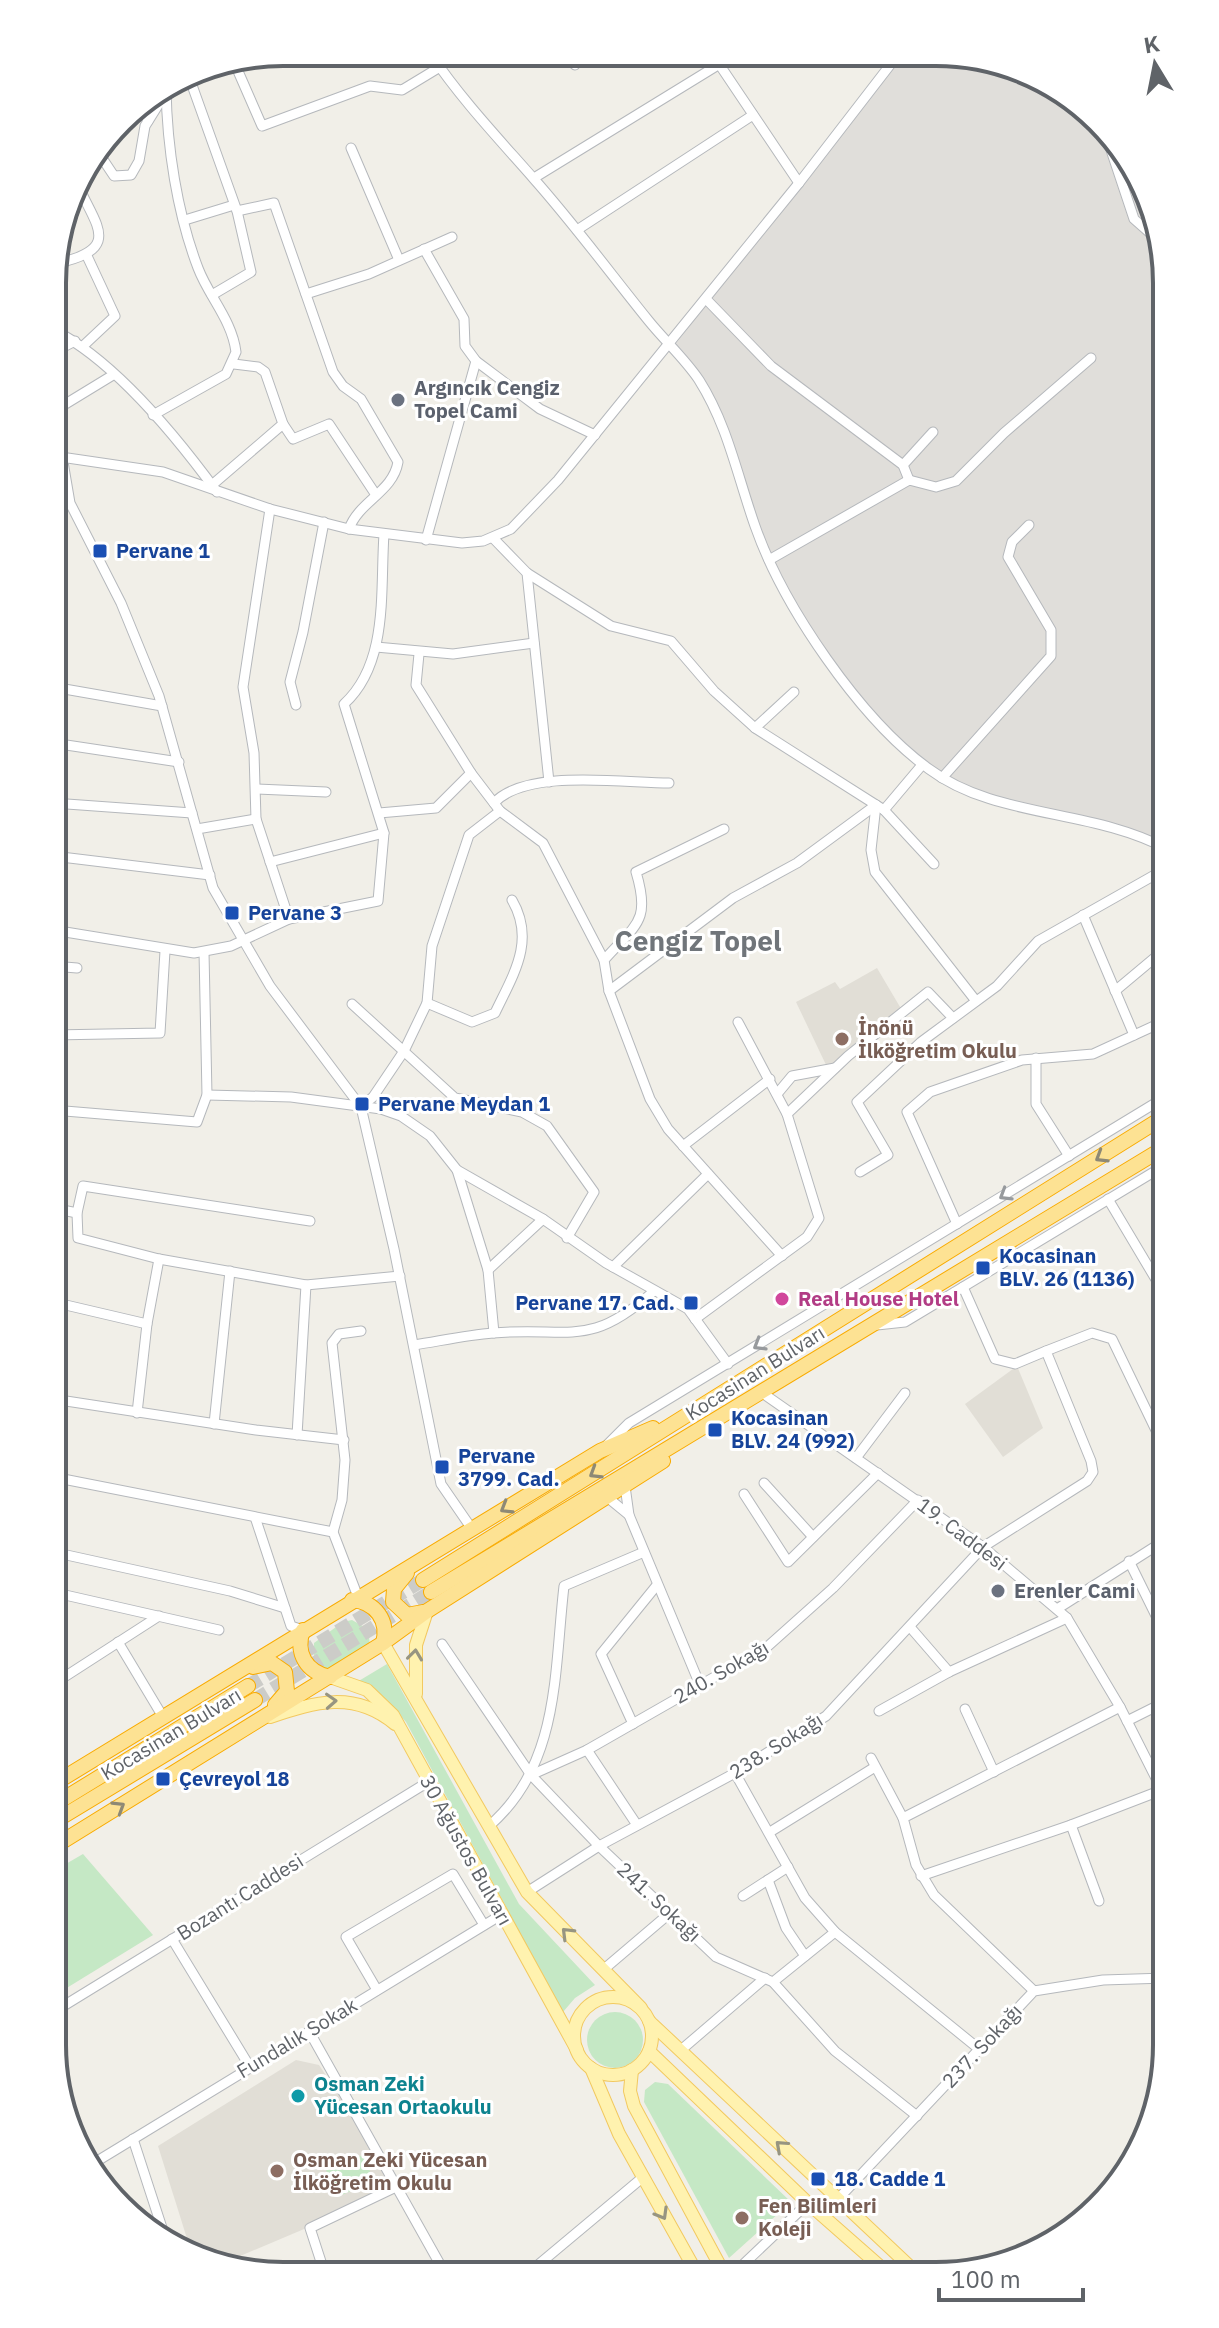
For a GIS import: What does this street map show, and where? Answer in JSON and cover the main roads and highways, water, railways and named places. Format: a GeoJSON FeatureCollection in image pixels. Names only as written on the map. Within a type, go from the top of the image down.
{"type":"FeatureCollection","features":[{"type":"Feature","properties":{"kind":"highway","name":"Kocasinan Bulvarı"},"geometry":{"type":"LineString","coordinates":[[1153,1124],[699,1408],[427,1586],[706,1425],[1153,1154]]}},
{"type":"Feature","properties":{"kind":"highway"},"geometry":{"type":"LineString","coordinates":[[66,1776],[600,1451],[699,1408]]}},
{"type":"Feature","properties":{"kind":"highway"},"geometry":{"type":"LineString","coordinates":[[66,1839],[330,1677],[427,1611],[657,1466],[706,1425]]}},
{"type":"Feature","properties":{"kind":"highway"},"geometry":{"type":"LineString","coordinates":[[418,1561],[396,1585],[393,1602],[407,1615],[427,1611]]}},
{"type":"Feature","properties":{"kind":"highway"},"geometry":{"type":"LineString","coordinates":[[355,1598],[370,1605],[379,1614],[384,1625],[383,1643]]}},
{"type":"Feature","properties":{"kind":"highway"},"geometry":{"type":"LineString","coordinates":[[303,1630],[300,1649],[304,1661],[312,1670],[330,1677]]}},
{"type":"Feature","properties":{"kind":"highway"},"geometry":{"type":"LineString","coordinates":[[230,1676],[267,1663],[285,1672],[287,1691],[257,1721]]}},
{"type":"Feature","properties":{"kind":"highway","name":"Kocasinan Bulvarı"},"geometry":{"type":"LineString","coordinates":[[66,1798],[252,1693],[66,1814]]}},
{"type":"Feature","properties":{"kind":"main road"},"geometry":{"type":"LineString","coordinates":[[417,1701],[414,1658],[427,1611]]}},
{"type":"Feature","properties":{"kind":"main road","name":"30 Ağustos Bulvarı"},"geometry":{"type":"LineString","coordinates":[[383,1643],[527,1892],[641,2008]]}},
{"type":"Feature","properties":{"kind":"main road","name":"30 Ağustos Bulvarı"},"geometry":{"type":"LineString","coordinates":[[330,1677],[349,1681],[374,1695],[387,1708],[577,2050]]}},
{"type":"Feature","properties":{"kind":"main road"},"geometry":{"type":"LineString","coordinates":[[257,1721],[309,1704],[340,1700],[375,1710],[400,1729]]}},
{"type":"Feature","properties":{"kind":"main road"},"geometry":{"type":"LineString","coordinates":[[690,2262],[619,2134],[591,2068],[577,2050],[574,2036],[577,2021],[592,2003],[613,1997],[628,2000],[641,2008],[649,2021],[905,2262]]}},
{"type":"Feature","properties":{"kind":"main road"},"geometry":{"type":"LineString","coordinates":[[591,2068],[613,2075],[632,2070],[649,2051],[652,2036],[649,2021]]}},
{"type":"Feature","properties":{"kind":"main road"},"geometry":{"type":"LineString","coordinates":[[649,2051],[808,2203],[875,2262]]}},
{"type":"Feature","properties":{"kind":"main road"},"geometry":{"type":"LineString","coordinates":[[632,2070],[630,2091],[641,2120],[718,2262]]}},
{"type":"Feature","properties":{"kind":"main road"},"geometry":{"type":"LineString","coordinates":[[619,2134],[641,2120]]}},
{"type":"Feature","properties":{"kind":"tunnel"},"geometry":{"type":"LineString","coordinates":[[248,1686],[423,1580]]}},
{"type":"Feature","properties":{"kind":"tunnel"},"geometry":{"type":"LineString","coordinates":[[255,1700],[431,1592]]}},
{"type":"Feature","properties":{"kind":"place","name":"Argıncık Cengiz Topel Cami"},"geometry":{"type":"Point","coordinates":[398,400]}},
{"type":"Feature","properties":{"kind":"place","name":"Pervane 1"},"geometry":{"type":"Point","coordinates":[100,551]}},
{"type":"Feature","properties":{"kind":"place","name":"Pervane 3"},"geometry":{"type":"Point","coordinates":[232,913]}},
{"type":"Feature","properties":{"kind":"place","name":"İnönü İlköğretim Okulu"},"geometry":{"type":"Point","coordinates":[842,1039]}},
{"type":"Feature","properties":{"kind":"place","name":"Pervane Meydan 1"},"geometry":{"type":"Point","coordinates":[362,1104]}},
{"type":"Feature","properties":{"kind":"place","name":"Kocasinan BLV. 26 (1136)"},"geometry":{"type":"Point","coordinates":[983,1268]}},
{"type":"Feature","properties":{"kind":"place","name":"Real House Hotel"},"geometry":{"type":"Point","coordinates":[782,1299]}},
{"type":"Feature","properties":{"kind":"place","name":"Pervane 17. Cad."},"geometry":{"type":"Point","coordinates":[691,1303]}},
{"type":"Feature","properties":{"kind":"place","name":"Kocasinan BLV. 24 (992)"},"geometry":{"type":"Point","coordinates":[715,1430]}},
{"type":"Feature","properties":{"kind":"place","name":"Pervane 3799. Cad."},"geometry":{"type":"Point","coordinates":[442,1467]}},
{"type":"Feature","properties":{"kind":"place","name":"Erenler Cami"},"geometry":{"type":"Point","coordinates":[998,1591]}},
{"type":"Feature","properties":{"kind":"place","name":"Çevreyol 18"},"geometry":{"type":"Point","coordinates":[163,1779]}},
{"type":"Feature","properties":{"kind":"place","name":"Osman Zeki Yücesan Ortaokulu"},"geometry":{"type":"Point","coordinates":[298,2096]}},
{"type":"Feature","properties":{"kind":"place","name":"Osman Zeki Yücesan İlköğretim Okulu"},"geometry":{"type":"Point","coordinates":[277,2171]}},
{"type":"Feature","properties":{"kind":"place","name":"18. Cadde 1"},"geometry":{"type":"Point","coordinates":[818,2179]}},
{"type":"Feature","properties":{"kind":"place","name":"Fen Bilimleri Koleji"},"geometry":{"type":"Point","coordinates":[742,2218]}},
{"type":"Feature","properties":{"kind":"district","name":"Cengiz Topel"},"geometry":{"type":"Point","coordinates":[698,941]}}]}
